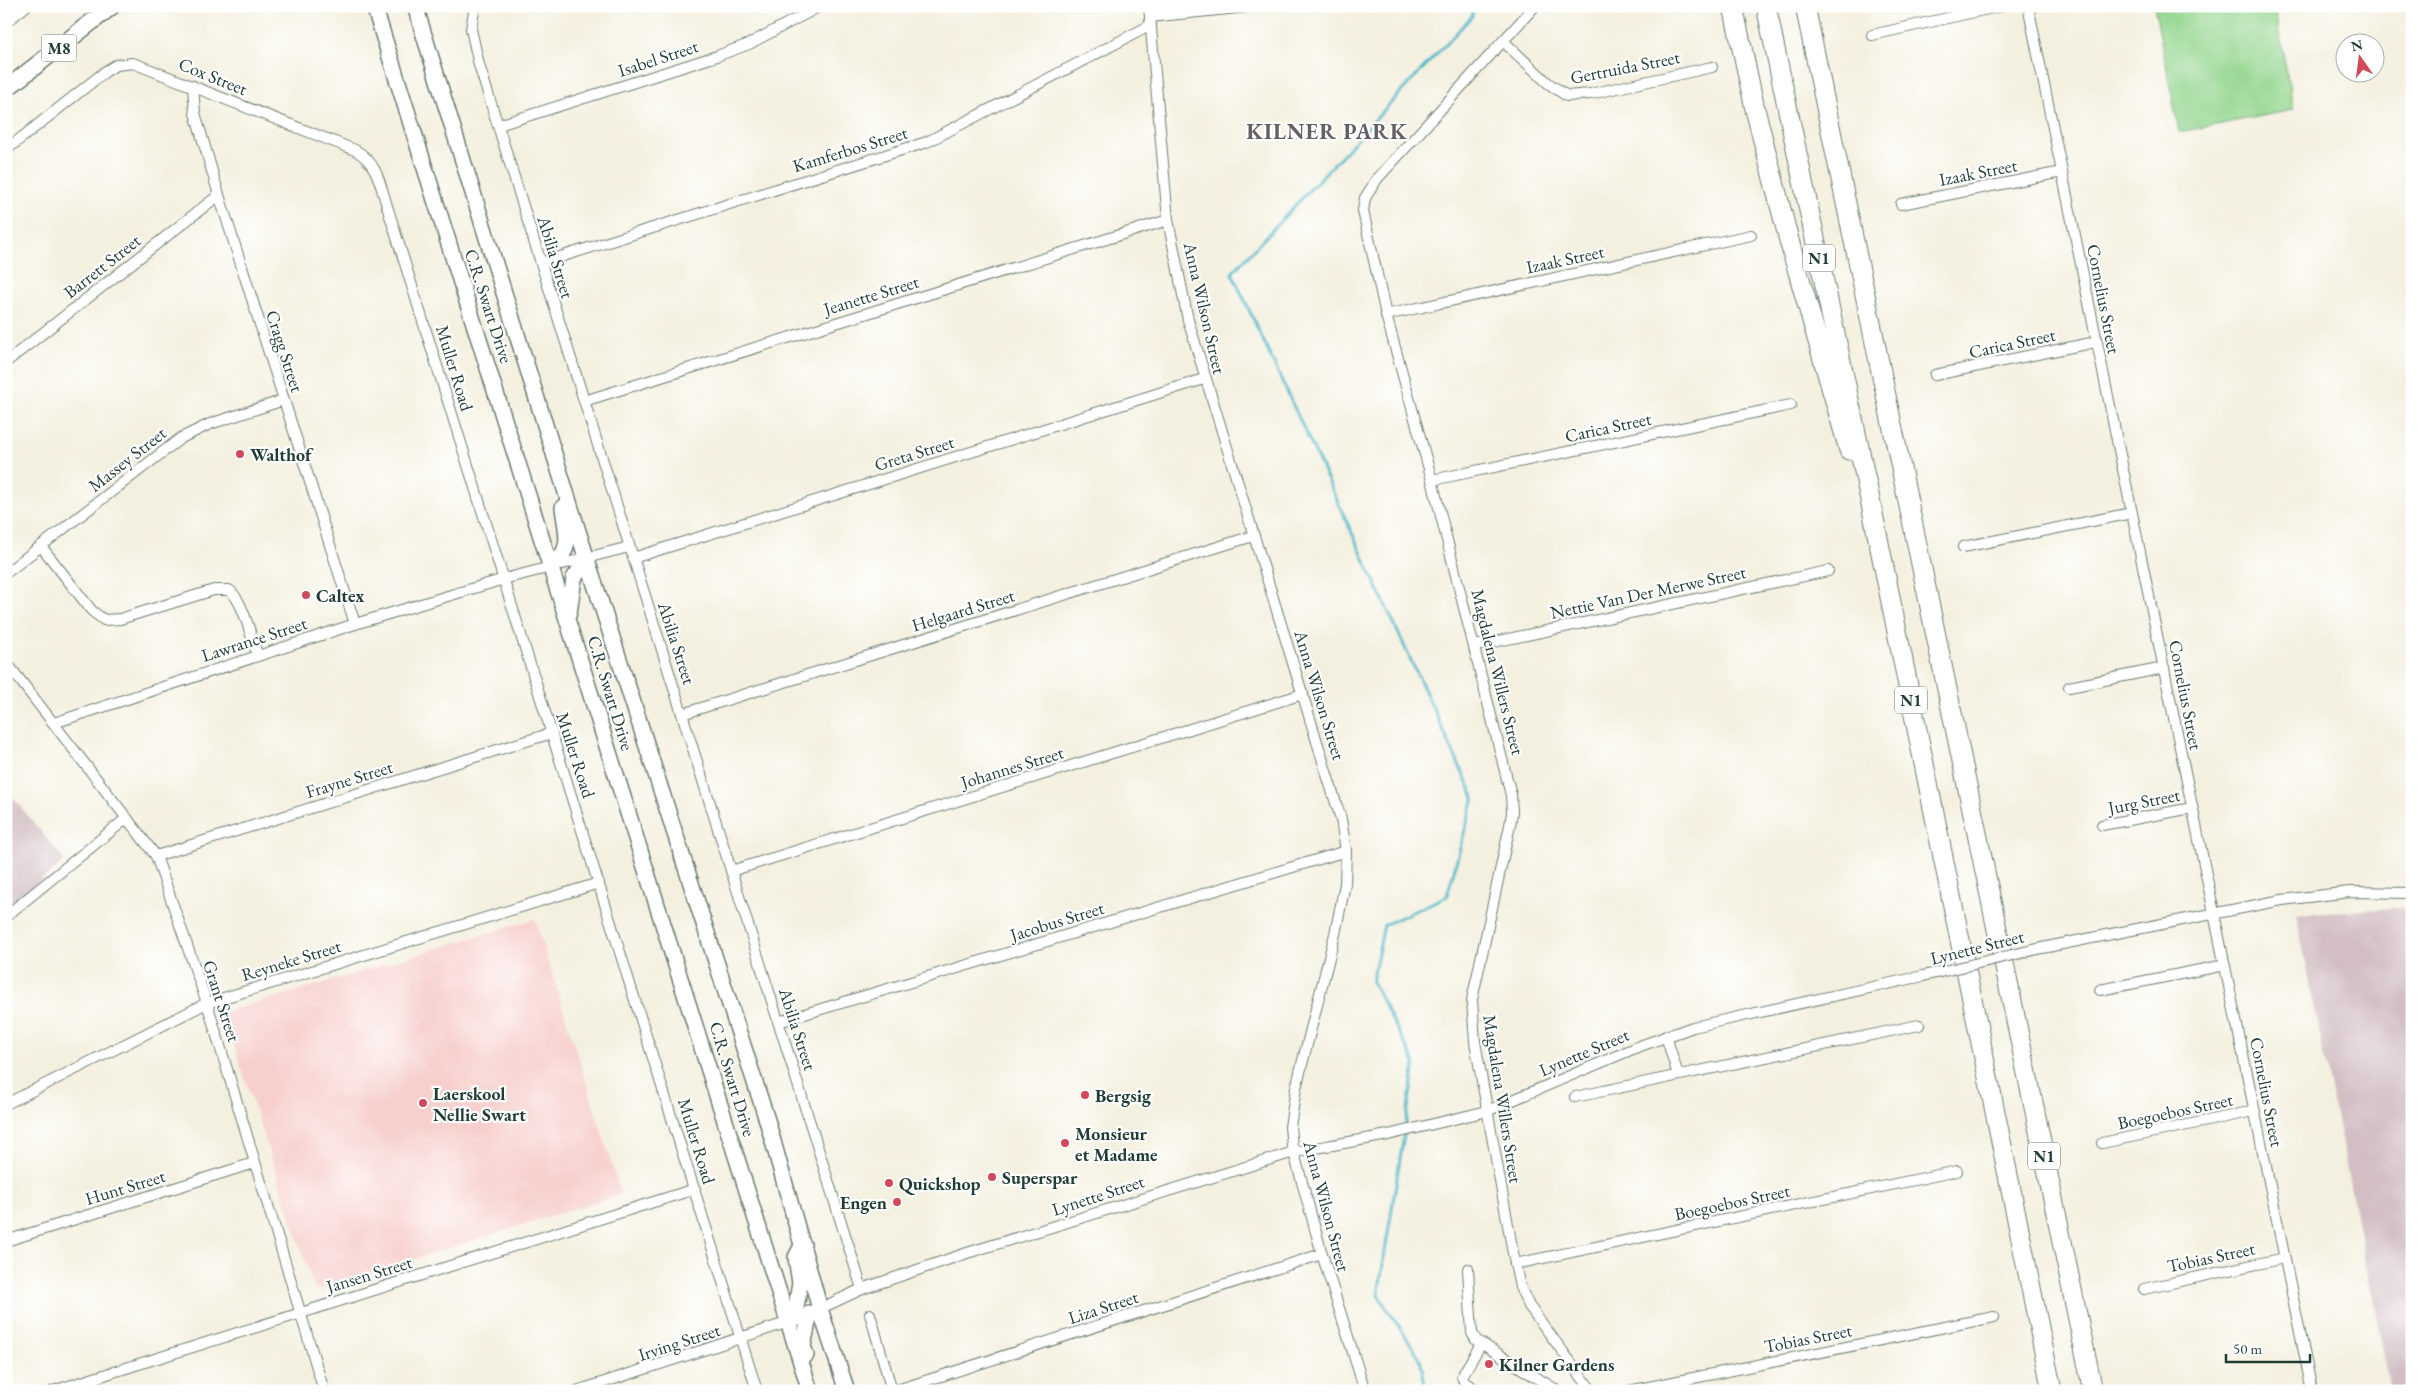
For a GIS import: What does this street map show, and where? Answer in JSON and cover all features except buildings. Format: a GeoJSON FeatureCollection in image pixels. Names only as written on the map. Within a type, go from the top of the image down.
{"type":"FeatureCollection","features":[{"type":"Feature","properties":{"kind":"highway"},"geometry":{"type":"LineString","coordinates":[[1733,6],[1755,110],[1790,244],[1848,446],[1872,509]]}},
{"type":"Feature","properties":{"kind":"highway","name":"N1"},"geometry":{"type":"LineString","coordinates":[[1766,6],[1872,509],[2052,1391]]}},
{"type":"Feature","properties":{"kind":"highway","name":"N1"},"geometry":{"type":"LineString","coordinates":[[1805,6],[2093,1391]]}},
{"type":"Feature","properties":{"kind":"highway"},"geometry":{"type":"LineString","coordinates":[[1818,6],[1874,340]]}},
{"type":"Feature","properties":{"kind":"main road","name":"M8"},"geometry":{"type":"LineString","coordinates":[[6,89],[112,6]]}},
{"type":"Feature","properties":{"kind":"main road","name":"C.R. Swart Drive"},"geometry":{"type":"LineString","coordinates":[[374,6],[792,1321],[810,1391]]}},
{"type":"Feature","properties":{"kind":"main road","name":"C.R. Swart Drive"},"geometry":{"type":"LineString","coordinates":[[415,6],[587,559],[765,1113],[803,1244],[815,1311],[847,1391]]}},
{"type":"Feature","properties":{"kind":"main road"},"geometry":{"type":"LineString","coordinates":[[552,567],[561,559],[567,548],[564,509],[565,488]]}},
{"type":"Feature","properties":{"kind":"main road"},"geometry":{"type":"LineString","coordinates":[[569,620],[574,578],[587,559]]}},
{"type":"Feature","properties":{"kind":"main road"},"geometry":{"type":"LineString","coordinates":[[792,1321],[800,1283],[796,1257],[803,1244]]}},
{"type":"Feature","properties":{"kind":"main road"},"geometry":{"type":"LineString","coordinates":[[805,1374],[804,1346],[815,1311]]}},
{"type":"Feature","properties":{"kind":"street"},"geometry":{"type":"LineString","coordinates":[[6,22],[26,6]]}},
{"type":"Feature","properties":{"kind":"street","name":"Abilia Street"},"geometry":{"type":"LineString","coordinates":[[475,6],[471,22],[472,37],[540,263],[862,1289]]}},
{"type":"Feature","properties":{"kind":"street","name":"Isabel Street"},"geometry":{"type":"LineString","coordinates":[[499,124],[717,56],[749,44],[820,6]]}},
{"type":"Feature","properties":{"kind":"street","name":"Kamferbos Street"},"geometry":{"type":"LineString","coordinates":[[540,263],[927,142],[1150,16],[1257,6]]}},
{"type":"Feature","properties":{"kind":"street","name":"Magdalena Willers Street"},"geometry":{"type":"LineString","coordinates":[[1535,6],[1377,179],[1366,198],[1364,218],[1386,315],[1432,480],[1511,794],[1512,813],[1472,1000],[1475,1042],[1515,1264],[1520,1287],[1529,1306],[1592,1391]]}},
{"type":"Feature","properties":{"kind":"street"},"geometry":{"type":"LineString","coordinates":[[1872,35],[2001,6]]}},
{"type":"Feature","properties":{"kind":"street","name":"Cornelius Street"},"geometry":{"type":"LineString","coordinates":[[2028,6],[2312,1391]]}},
{"type":"Feature","properties":{"kind":"street","name":"Anna Wilson Street"},"geometry":{"type":"LineString","coordinates":[[1150,16],[1168,220],[1188,320],[1204,379],[1341,819],[1346,851],[1345,884],[1335,934],[1293,1103],[1290,1127],[1294,1152],[1322,1254],[1365,1391]]}},
{"type":"Feature","properties":{"kind":"street","name":"Gertruida Street"},"geometry":{"type":"LineString","coordinates":[[1503,41],[1548,83],[1566,96],[1590,94],[1712,66]]}},
{"type":"Feature","properties":{"kind":"street","name":"Cox Street"},"geometry":{"type":"LineString","coordinates":[[6,150],[106,70],[125,63],[145,66],[342,145]]}},
{"type":"Feature","properties":{"kind":"street","name":"Cragg Street"},"geometry":{"type":"LineString","coordinates":[[193,86],[195,113],[219,195],[355,624]]}},
{"type":"Feature","properties":{"kind":"street","name":"Muller Road"},"geometry":{"type":"LineString","coordinates":[[342,145],[364,155],[376,172],[757,1391]]}},
{"type":"Feature","properties":{"kind":"street","name":"Izaak Street"},"geometry":{"type":"LineString","coordinates":[[1901,204],[2062,172]]}},
{"type":"Feature","properties":{"kind":"street","name":"Barrett Street"},"geometry":{"type":"LineString","coordinates":[[6,362],[219,195]]}},
{"type":"Feature","properties":{"kind":"street","name":"Jeanette Street"},"geometry":{"type":"LineString","coordinates":[[584,400],[1168,220]]}},
{"type":"Feature","properties":{"kind":"street","name":"Izaak Street"},"geometry":{"type":"LineString","coordinates":[[1386,315],[1751,235]]}},
{"type":"Feature","properties":{"kind":"street","name":"Carica Street"},"geometry":{"type":"LineString","coordinates":[[1935,375],[2096,342]]}},
{"type":"Feature","properties":{"kind":"street","name":"Greta Street"},"geometry":{"type":"LineString","coordinates":[[632,558],[1204,379]]}},
{"type":"Feature","properties":{"kind":"street","name":"Massey Street"},"geometry":{"type":"LineString","coordinates":[[6,573],[181,438],[210,424],[284,400]]}},
{"type":"Feature","properties":{"kind":"street","name":"Carica Street"},"geometry":{"type":"LineString","coordinates":[[1432,480],[1791,405]]}},
{"type":"Feature","properties":{"kind":"street"},"geometry":{"type":"LineString","coordinates":[[1963,547],[2132,513]]}},
{"type":"Feature","properties":{"kind":"street","name":"Helgaard Street"},"geometry":{"type":"LineString","coordinates":[[682,714],[1253,536]]}},
{"type":"Feature","properties":{"kind":"street"},"geometry":{"type":"LineString","coordinates":[[41,546],[92,611],[104,620],[120,619],[214,590],[229,590],[236,596],[239,602],[257,654]]}},
{"type":"Feature","properties":{"kind":"street"},"geometry":{"type":"LineString","coordinates":[[587,559],[629,547]]}},
{"type":"Feature","properties":{"kind":"street","name":"Lawrance Street"},"geometry":{"type":"LineString","coordinates":[[54,722],[257,654],[355,624],[504,579],[587,559]]}},
{"type":"Feature","properties":{"kind":"street","name":"Nettie Van Der Merwe Street"},"geometry":{"type":"LineString","coordinates":[[1475,646],[1828,571]]}},
{"type":"Feature","properties":{"kind":"street","name":"Grant Street"},"geometry":{"type":"LineString","coordinates":[[6,662],[156,856],[207,1003],[324,1391]]}},
{"type":"Feature","properties":{"kind":"street"},"geometry":{"type":"LineString","coordinates":[[2069,688],[2164,668]]}},
{"type":"Feature","properties":{"kind":"street","name":"Johannes Street"},"geometry":{"type":"LineString","coordinates":[[731,871],[1303,694]]}},
{"type":"Feature","properties":{"kind":"street","name":"Frayne Street"},"geometry":{"type":"LineString","coordinates":[[156,856],[552,733]]}},
{"type":"Feature","properties":{"kind":"street","name":"Jurg Street"},"geometry":{"type":"LineString","coordinates":[[2102,825],[2192,808]]}},
{"type":"Feature","properties":{"kind":"street"},"geometry":{"type":"LineString","coordinates":[[6,916],[128,818]]}},
{"type":"Feature","properties":{"kind":"street","name":"Jacobus Street"},"geometry":{"type":"LineString","coordinates":[[778,1022],[1346,851]]}},
{"type":"Feature","properties":{"kind":"street","name":"Reyneke Street"},"geometry":{"type":"LineString","coordinates":[[6,1104],[207,1003],[599,883]]}},
{"type":"Feature","properties":{"kind":"street","name":"Lynette Street"},"geometry":{"type":"LineString","coordinates":[[792,1321],[862,1289],[967,1253],[1294,1152],[1388,1135],[1487,1111],[1666,1036],[1720,1020],[1924,976],[2042,948],[2215,912],[2341,893],[2412,893]]}},
{"type":"Feature","properties":{"kind":"street"},"geometry":{"type":"LineString","coordinates":[[2100,990],[2225,965]]}},
{"type":"Feature","properties":{"kind":"street"},"geometry":{"type":"LineString","coordinates":[[1575,1097],[1919,1025]]}},
{"type":"Feature","properties":{"kind":"street"},"geometry":{"type":"LineString","coordinates":[[1666,1036],[1678,1075]]}},
{"type":"Feature","properties":{"kind":"street","name":"Boegoebos Street"},"geometry":{"type":"LineString","coordinates":[[2102,1143],[2254,1111]]}},
{"type":"Feature","properties":{"kind":"street","name":"Hunt Street"},"geometry":{"type":"LineString","coordinates":[[6,1241],[254,1163]]}},
{"type":"Feature","properties":{"kind":"street","name":"Boegoebos Street"},"geometry":{"type":"LineString","coordinates":[[1515,1264],[1957,1171]]}},
{"type":"Feature","properties":{"kind":"street","name":"Jansen Street"},"geometry":{"type":"LineString","coordinates":[[53,1391],[695,1189]]}},
{"type":"Feature","properties":{"kind":"street","name":"Liza Street"},"geometry":{"type":"LineString","coordinates":[[893,1391],[1322,1254]]}},
{"type":"Feature","properties":{"kind":"street","name":"Tobias Street"},"geometry":{"type":"LineString","coordinates":[[2144,1289],[2284,1258]]}},
{"type":"Feature","properties":{"kind":"street"},"geometry":{"type":"LineString","coordinates":[[1468,1269],[1472,1333],[1476,1340],[1558,1391]]}},
{"type":"Feature","properties":{"kind":"street"},"geometry":{"type":"LineString","coordinates":[[870,1314],[893,1391]]}},
{"type":"Feature","properties":{"kind":"street","name":"Tobias Street"},"geometry":{"type":"LineString","coordinates":[[1629,1391],[1994,1317]]}},
{"type":"Feature","properties":{"kind":"street","name":"Irving Street"},"geometry":{"type":"LineString","coordinates":[[577,1391],[595,1388],[792,1321]]}},
{"type":"Feature","properties":{"kind":"street"},"geometry":{"type":"LineString","coordinates":[[1478,1391],[1464,1382],[1462,1376],[1481,1344]]}},
{"type":"Feature","properties":{"kind":"shaded area"},"geometry":{"type":"Polygon","coordinates":[[[6,789],[65,861],[6,908],[6,789]]]}},
{"type":"Feature","properties":{"kind":"shaded area"},"geometry":{"type":"Polygon","coordinates":[[[2412,907],[2412,1391],[2391,1391],[2296,914],[2412,907]]]}},
{"type":"Feature","properties":{"kind":"shaded area","name":"Laerskool Nellie Swart"},"geometry":{"type":"Polygon","coordinates":[[[535,919],[621,1194],[315,1290],[223,1013],[535,919]]]}},
{"type":"Feature","properties":{"kind":"green space"},"geometry":{"type":"Polygon","coordinates":[[[2154,6],[2274,6],[2294,110],[2179,132],[2154,6]]]}},
{"type":"Feature","properties":{"kind":"waterway"},"geometry":{"type":"LineString","coordinates":[[1405,1128],[1415,1063],[1372,982],[1384,925],[1447,896],[1474,797],[1232,273],[1472,16],[1474,6]]}},
{"type":"Feature","properties":{"kind":"waterway"},"geometry":{"type":"LineString","coordinates":[[1404,1134],[1378,1295],[1420,1358],[1426,1391]]}},
{"type":"Feature","properties":{"kind":"place","name":"Walthof"},"geometry":{"type":"Point","coordinates":[240,454]}},
{"type":"Feature","properties":{"kind":"place","name":"Caltex"},"geometry":{"type":"Point","coordinates":[306,595]}},
{"type":"Feature","properties":{"kind":"place","name":"Bergsig"},"geometry":{"type":"Point","coordinates":[1085,1095]}},
{"type":"Feature","properties":{"kind":"place","name":"Laerskool Nellie Swart"},"geometry":{"type":"Point","coordinates":[423,1103]}},
{"type":"Feature","properties":{"kind":"place","name":"Monsieur et Madame"},"geometry":{"type":"Point","coordinates":[1065,1143]}},
{"type":"Feature","properties":{"kind":"place","name":"Superspar"},"geometry":{"type":"Point","coordinates":[992,1177]}},
{"type":"Feature","properties":{"kind":"place","name":"Quickshop"},"geometry":{"type":"Point","coordinates":[889,1183]}},
{"type":"Feature","properties":{"kind":"place","name":"Engen"},"geometry":{"type":"Point","coordinates":[897,1202]}},
{"type":"Feature","properties":{"kind":"place","name":"Kilner Gardens"},"geometry":{"type":"Point","coordinates":[1489,1364]}},
{"type":"Feature","properties":{"kind":"district","name":"KILNER PARK"},"geometry":{"type":"Point","coordinates":[1327,131]}}]}
